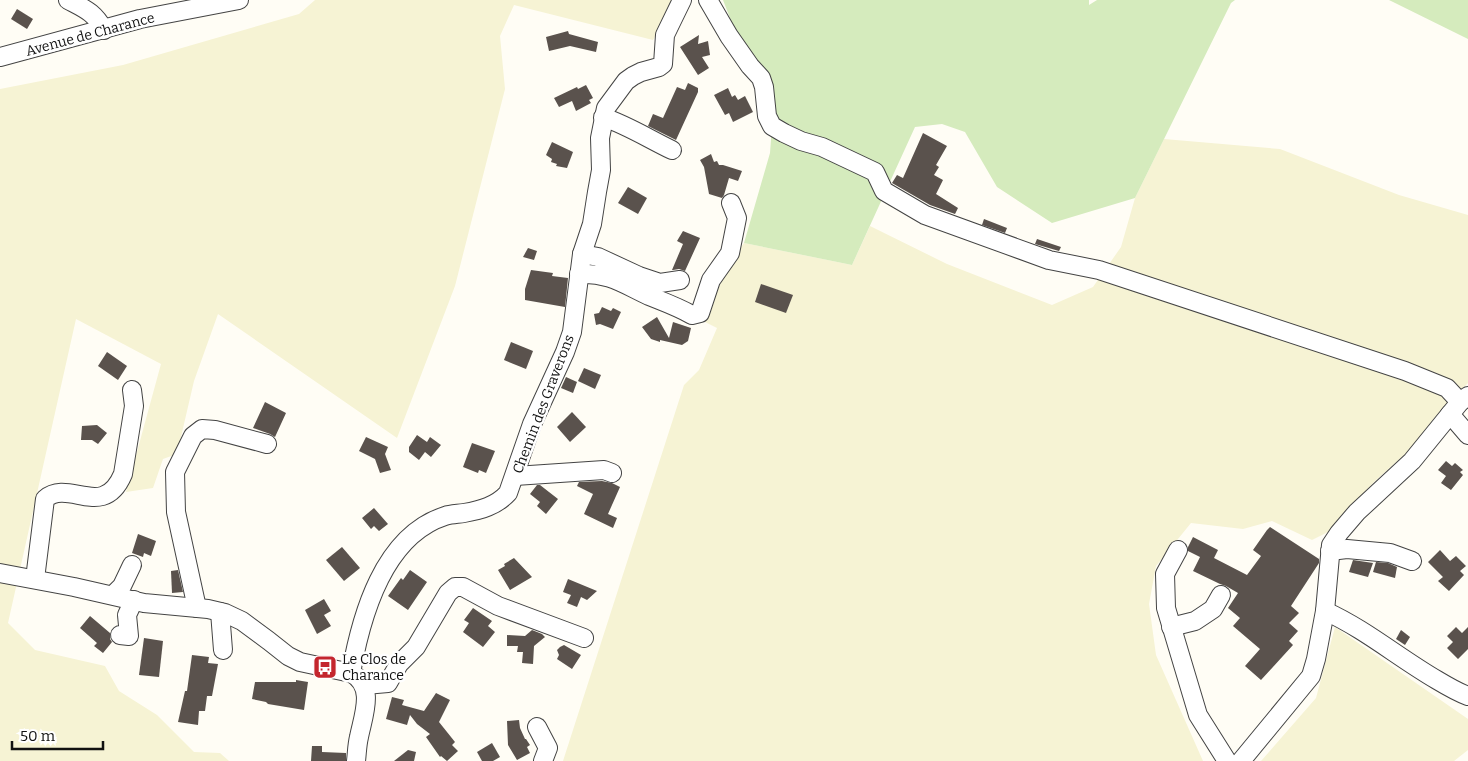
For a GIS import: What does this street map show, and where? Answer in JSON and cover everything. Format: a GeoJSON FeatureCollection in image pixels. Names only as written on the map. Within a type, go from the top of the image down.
{"type":"FeatureCollection","features":[{"type":"Feature","properties":{"kind":"street"},"geometry":{"type":"LineString","coordinates":[[68,0],[90,11],[98,19],[104,30]]}},
{"type":"Feature","properties":{"kind":"street","name":"Avenue de Charance"},"geometry":{"type":"LineString","coordinates":[[0,57],[150,17],[239,0]]}},
{"type":"Feature","properties":{"kind":"street","name":"Chemin des Graverons"},"geometry":{"type":"LineString","coordinates":[[351,673],[362,622],[373,591],[393,556],[411,535],[422,526],[446,515],[493,506],[508,493],[532,424],[565,352],[572,332],[582,254],[592,224],[597,192],[600,170],[600,138],[606,108],[626,81],[641,72],[663,64],[665,34],[682,0]]}},
{"type":"Feature","properties":{"kind":"street"},"geometry":{"type":"LineString","coordinates":[[708,0],[729,36],[761,78],[764,87],[767,116],[772,126],[874,172],[884,191],[925,215],[1049,260],[1099,270],[1405,371],[1447,388],[1459,404],[1468,435]]}},
{"type":"Feature","properties":{"kind":"street"},"geometry":{"type":"LineString","coordinates":[[603,117],[620,122],[646,138],[672,150]]}},
{"type":"Feature","properties":{"kind":"street"},"geometry":{"type":"LineString","coordinates":[[579,274],[590,273],[615,278],[692,315],[700,313],[711,280],[730,254],[737,218],[731,203]]}},
{"type":"Feature","properties":{"kind":"street"},"geometry":{"type":"LineString","coordinates":[[582,254],[598,257],[639,276],[660,283],[680,280]]}},
{"type":"Feature","properties":{"kind":"street"},"geometry":{"type":"LineString","coordinates":[[35,579],[45,499],[50,494],[59,492],[96,498],[112,490],[119,483],[123,474],[133,411],[132,390]]}},
{"type":"Feature","properties":{"kind":"street"},"geometry":{"type":"LineString","coordinates":[[1241,761],[1310,676],[1316,659],[1325,611],[1330,546],[1357,512],[1412,461],[1459,404]]}},
{"type":"Feature","properties":{"kind":"street"},"geometry":{"type":"LineString","coordinates":[[197,608],[176,512],[175,472],[193,436],[202,429],[215,430],[267,444]]}},
{"type":"Feature","properties":{"kind":"street"},"geometry":{"type":"LineString","coordinates":[[515,476],[604,470],[612,473]]}},
{"type":"Feature","properties":{"kind":"street"},"geometry":{"type":"LineString","coordinates":[[1330,551],[1347,549],[1390,553],[1412,561]]}},
{"type":"Feature","properties":{"kind":"street"},"geometry":{"type":"LineString","coordinates":[[1178,550],[1165,574],[1166,608],[1198,715],[1227,761]]}},
{"type":"Feature","properties":{"kind":"street"},"geometry":{"type":"LineString","coordinates":[[112,595],[122,586],[132,565]]}},
{"type":"Feature","properties":{"kind":"street"},"geometry":{"type":"LineString","coordinates":[[0,573],[144,602],[220,612],[242,621],[288,656],[300,662],[351,673],[358,677],[365,685],[366,695],[365,713],[358,740],[356,761]]}},
{"type":"Feature","properties":{"kind":"street"},"geometry":{"type":"LineString","coordinates":[[365,685],[388,683],[399,664],[416,647],[448,593],[455,587],[463,587],[498,606],[584,638]]}},
{"type":"Feature","properties":{"kind":"street"},"geometry":{"type":"LineString","coordinates":[[1171,627],[1195,621],[1212,610],[1221,595]]}},
{"type":"Feature","properties":{"kind":"street"},"geometry":{"type":"LineString","coordinates":[[120,635],[128,636],[127,615],[134,600]]}},
{"type":"Feature","properties":{"kind":"street"},"geometry":{"type":"LineString","coordinates":[[1325,611],[1377,640],[1426,674],[1465,690]]}},
{"type":"Feature","properties":{"kind":"street"},"geometry":{"type":"LineString","coordinates":[[220,612],[223,650]]}},
{"type":"Feature","properties":{"kind":"street"},"geometry":{"type":"LineString","coordinates":[[537,727],[548,748],[543,761]]}},
{"type":"Feature","properties":{"kind":"shaded area"},"geometry":{"type":"Polygon","coordinates":[[[315,0],[677,0],[653,40],[514,5],[500,36],[505,89],[455,286],[397,438],[218,314],[194,381],[177,454],[163,459],[153,488],[126,492],[161,364],[76,319],[8,623],[35,650],[105,666],[119,691],[157,715],[194,752],[220,753],[229,761],[0,761],[0,89],[123,65],[299,14],[315,0]]]}},
{"type":"Feature","properties":{"kind":"shaded area"},"geometry":{"type":"Polygon","coordinates":[[[1164,139],[1280,149],[1399,195],[1468,215],[1468,383],[1435,417],[1412,448],[1374,482],[1328,532],[1312,540],[1272,521],[1243,529],[1191,523],[1156,566],[1149,604],[1156,655],[1203,761],[563,761],[684,385],[699,370],[717,328],[701,320],[736,254],[744,243],[852,265],[870,226],[947,264],[1052,305],[1093,287],[1121,247],[1135,198],[1164,139]]]}},
{"type":"Feature","properties":{"kind":"shaded area"},"geometry":{"type":"Polygon","coordinates":[[[1335,627],[1468,719],[1468,750],[1454,761],[1261,761],[1316,698],[1335,627]]]}},
{"type":"Feature","properties":{"kind":"green space"},"geometry":{"type":"Polygon","coordinates":[[[723,0],[1089,0],[1089,5],[1097,0],[1235,0],[1231,3],[1135,198],[1052,223],[997,187],[965,132],[942,124],[915,127],[852,265],[744,243],[770,153],[772,126],[723,0]]]}},
{"type":"Feature","properties":{"kind":"green space"},"geometry":{"type":"Polygon","coordinates":[[[1389,0],[1468,0],[1468,39],[1389,0]]]}},
{"type":"Feature","properties":{"kind":"building"},"geometry":{"type":"Polygon","coordinates":[[[17,9],[33,19],[27,29],[11,19],[17,9]]]}},
{"type":"Feature","properties":{"kind":"building"},"geometry":{"type":"Polygon","coordinates":[[[568,31],[569,34],[598,42],[596,52],[570,46],[549,51],[546,37],[568,31]]]}},
{"type":"Feature","properties":{"kind":"building"},"geometry":{"type":"Polygon","coordinates":[[[699,35],[698,44],[708,41],[710,55],[702,57],[709,68],[698,75],[680,47],[699,35]]]}},
{"type":"Feature","properties":{"kind":"building"},"geometry":{"type":"Polygon","coordinates":[[[688,83],[698,88],[698,92],[676,140],[648,126],[653,114],[663,118],[677,87],[685,90],[688,83]]]}},
{"type":"Feature","properties":{"kind":"building"},"geometry":{"type":"Polygon","coordinates":[[[586,85],[593,98],[589,100],[591,103],[576,111],[572,101],[559,107],[554,98],[577,87],[578,89],[586,85]]]}},
{"type":"Feature","properties":{"kind":"building"},"geometry":{"type":"Polygon","coordinates":[[[728,88],[732,97],[735,95],[738,100],[745,96],[753,112],[733,122],[729,113],[725,115],[714,95],[728,88]]]}},
{"type":"Feature","properties":{"kind":"building"},"geometry":{"type":"Polygon","coordinates":[[[923,133],[947,146],[936,165],[939,167],[934,175],[943,180],[936,194],[958,208],[955,214],[930,205],[892,183],[897,175],[903,178],[923,133]]]}},
{"type":"Feature","properties":{"kind":"building"},"geometry":{"type":"Polygon","coordinates":[[[552,142],[573,152],[567,168],[556,166],[557,164],[551,162],[552,159],[546,155],[552,142]]]}},
{"type":"Feature","properties":{"kind":"building"},"geometry":{"type":"Polygon","coordinates":[[[711,154],[714,162],[717,161],[719,165],[742,171],[738,181],[729,178],[722,198],[709,194],[704,167],[700,160],[711,154]]]}},
{"type":"Feature","properties":{"kind":"building"},"geometry":{"type":"Polygon","coordinates":[[[628,187],[647,198],[638,214],[618,203],[628,187]]]}},
{"type":"Feature","properties":{"kind":"building"},"geometry":{"type":"Polygon","coordinates":[[[984,219],[1007,228],[1005,233],[982,225],[984,219]]]}},
{"type":"Feature","properties":{"kind":"building"},"geometry":{"type":"Polygon","coordinates":[[[683,231],[700,238],[685,271],[679,269],[672,270],[683,244],[677,241],[683,231]]]}},
{"type":"Feature","properties":{"kind":"building"},"geometry":{"type":"Polygon","coordinates":[[[1037,239],[1061,247],[1059,251],[1035,244],[1037,239]]]}},
{"type":"Feature","properties":{"kind":"building"},"geometry":{"type":"Polygon","coordinates":[[[528,248],[537,251],[534,260],[523,257],[528,248]]]}},
{"type":"Feature","properties":{"kind":"building"},"geometry":{"type":"Polygon","coordinates":[[[531,270],[553,273],[552,276],[568,278],[565,307],[525,300],[525,289],[531,270]]]}},
{"type":"Feature","properties":{"kind":"building"},"geometry":{"type":"Polygon","coordinates":[[[761,284],[793,295],[786,313],[755,302],[761,284]]]}},
{"type":"Feature","properties":{"kind":"building"},"geometry":{"type":"Polygon","coordinates":[[[602,307],[611,311],[613,308],[621,312],[613,329],[600,324],[596,325],[594,314],[599,313],[602,307]]]}},
{"type":"Feature","properties":{"kind":"building"},"geometry":{"type":"Polygon","coordinates":[[[657,317],[669,338],[673,322],[691,328],[688,341],[682,345],[651,339],[642,327],[657,317]]]}},
{"type":"Feature","properties":{"kind":"building"},"geometry":{"type":"Polygon","coordinates":[[[511,342],[533,351],[526,369],[504,360],[511,342]]]}},
{"type":"Feature","properties":{"kind":"building"},"geometry":{"type":"Polygon","coordinates":[[[107,352],[127,366],[118,380],[98,366],[107,352]]]}},
{"type":"Feature","properties":{"kind":"building"},"geometry":{"type":"Polygon","coordinates":[[[584,368],[601,375],[595,389],[578,381],[584,368]]]}},
{"type":"Feature","properties":{"kind":"building"},"geometry":{"type":"Polygon","coordinates":[[[566,377],[577,382],[573,393],[561,388],[566,377]]]}},
{"type":"Feature","properties":{"kind":"building"},"geometry":{"type":"Polygon","coordinates":[[[265,402],[286,413],[275,437],[253,428],[265,402]]]}},
{"type":"Feature","properties":{"kind":"building"},"geometry":{"type":"Polygon","coordinates":[[[572,412],[586,427],[570,442],[557,427],[572,412]]]}},
{"type":"Feature","properties":{"kind":"building"},"geometry":{"type":"Polygon","coordinates":[[[97,425],[107,433],[98,444],[92,440],[81,440],[82,426],[97,425]]]}},
{"type":"Feature","properties":{"kind":"building"},"geometry":{"type":"Polygon","coordinates":[[[417,435],[427,442],[430,437],[441,445],[431,457],[425,452],[419,460],[409,452],[409,447],[417,435]]]}},
{"type":"Feature","properties":{"kind":"building"},"geometry":{"type":"Polygon","coordinates":[[[366,437],[388,447],[385,454],[391,470],[380,473],[375,459],[359,451],[366,437]]]}},
{"type":"Feature","properties":{"kind":"building"},"geometry":{"type":"Polygon","coordinates":[[[472,443],[495,451],[486,473],[479,470],[478,473],[463,467],[472,443]]]}},
{"type":"Feature","properties":{"kind":"building"},"geometry":{"type":"Polygon","coordinates":[[[1446,461],[1452,466],[1455,463],[1463,470],[1460,472],[1463,475],[1451,490],[1441,483],[1446,476],[1438,470],[1446,461]]]}},
{"type":"Feature","properties":{"kind":"building"},"geometry":{"type":"Polygon","coordinates":[[[602,481],[620,487],[608,514],[617,518],[613,528],[584,514],[593,494],[577,486],[579,482],[602,481]]]}},
{"type":"Feature","properties":{"kind":"building"},"geometry":{"type":"Polygon","coordinates":[[[537,485],[540,485],[558,499],[546,514],[537,506],[540,502],[530,494],[537,485]]]}},
{"type":"Feature","properties":{"kind":"building"},"geometry":{"type":"Polygon","coordinates":[[[374,508],[388,524],[379,531],[374,526],[371,529],[362,518],[374,508]]]}},
{"type":"Feature","properties":{"kind":"building"},"geometry":{"type":"Polygon","coordinates":[[[1270,527],[1319,559],[1319,563],[1291,606],[1299,613],[1289,623],[1298,631],[1289,641],[1293,645],[1261,680],[1245,666],[1260,649],[1233,626],[1240,618],[1228,608],[1238,593],[1193,571],[1200,557],[1188,551],[1188,547],[1193,537],[1218,550],[1214,558],[1247,575],[1261,556],[1253,550],[1270,527]]]}},
{"type":"Feature","properties":{"kind":"building"},"geometry":{"type":"Polygon","coordinates":[[[138,534],[156,541],[151,556],[144,553],[143,557],[132,553],[138,534]]]}},
{"type":"Feature","properties":{"kind":"building"},"geometry":{"type":"Polygon","coordinates":[[[342,547],[360,568],[344,581],[326,560],[342,547]]]}},
{"type":"Feature","properties":{"kind":"building"},"geometry":{"type":"Polygon","coordinates":[[[1440,550],[1450,561],[1456,556],[1466,566],[1460,571],[1464,575],[1449,591],[1438,581],[1443,577],[1428,562],[1440,550]]]}},
{"type":"Feature","properties":{"kind":"building"},"geometry":{"type":"Polygon","coordinates":[[[514,558],[532,577],[510,590],[498,570],[514,558]]]}},
{"type":"Feature","properties":{"kind":"building"},"geometry":{"type":"Polygon","coordinates":[[[1353,560],[1373,563],[1368,577],[1349,572],[1353,560]]]}},
{"type":"Feature","properties":{"kind":"building"},"geometry":{"type":"Polygon","coordinates":[[[1376,562],[1388,563],[1397,567],[1395,578],[1373,572],[1376,562]]]}},
{"type":"Feature","properties":{"kind":"building"},"geometry":{"type":"Polygon","coordinates":[[[178,570],[183,592],[172,593],[171,571],[178,570]]]}},
{"type":"Feature","properties":{"kind":"building"},"geometry":{"type":"Polygon","coordinates":[[[410,570],[427,582],[408,610],[388,596],[401,578],[403,580],[410,570]]]}},
{"type":"Feature","properties":{"kind":"building"},"geometry":{"type":"Polygon","coordinates":[[[568,579],[597,591],[587,600],[581,597],[577,607],[567,603],[571,595],[563,592],[568,579]]]}},
{"type":"Feature","properties":{"kind":"building"},"geometry":{"type":"Polygon","coordinates":[[[324,599],[331,611],[324,615],[331,626],[317,634],[305,610],[324,599]]]}},
{"type":"Feature","properties":{"kind":"building"},"geometry":{"type":"Polygon","coordinates":[[[473,608],[492,621],[488,626],[495,632],[483,647],[463,632],[469,623],[464,620],[473,608]]]}},
{"type":"Feature","properties":{"kind":"building"},"geometry":{"type":"Polygon","coordinates":[[[90,616],[110,633],[112,642],[103,653],[94,646],[97,643],[80,628],[90,616]]]}},
{"type":"Feature","properties":{"kind":"building"},"geometry":{"type":"Polygon","coordinates":[[[1456,627],[1462,633],[1468,627],[1468,649],[1458,659],[1447,648],[1453,642],[1447,636],[1456,627]]]}},
{"type":"Feature","properties":{"kind":"building"},"geometry":{"type":"Polygon","coordinates":[[[532,630],[545,637],[534,646],[533,664],[522,663],[523,652],[517,652],[518,646],[507,646],[507,635],[525,636],[532,630]]]}},
{"type":"Feature","properties":{"kind":"building"},"geometry":{"type":"Polygon","coordinates":[[[1401,630],[1410,637],[1405,645],[1396,639],[1401,630]]]}},
{"type":"Feature","properties":{"kind":"building"},"geometry":{"type":"Polygon","coordinates":[[[144,638],[163,641],[159,677],[139,675],[144,638]]]}},
{"type":"Feature","properties":{"kind":"building"},"geometry":{"type":"Polygon","coordinates":[[[564,645],[581,655],[572,669],[557,659],[559,655],[557,650],[564,645]]]}},
{"type":"Feature","properties":{"kind":"building"},"geometry":{"type":"Polygon","coordinates":[[[192,655],[209,657],[208,663],[218,664],[212,696],[207,696],[205,711],[199,711],[198,725],[178,722],[185,691],[187,691],[192,655]]]}},
{"type":"Feature","properties":{"kind":"building"},"geometry":{"type":"Polygon","coordinates":[[[296,680],[308,682],[304,710],[268,704],[252,699],[255,682],[296,682],[296,680]]]}},
{"type":"Feature","properties":{"kind":"building"},"geometry":{"type":"Polygon","coordinates":[[[436,693],[450,700],[439,722],[455,742],[452,745],[458,751],[447,761],[440,757],[426,737],[430,734],[417,724],[410,715],[407,725],[386,719],[392,697],[404,700],[402,705],[424,711],[436,693]]]}},
{"type":"Feature","properties":{"kind":"building"},"geometry":{"type":"Polygon","coordinates":[[[519,720],[520,728],[530,745],[527,747],[530,753],[517,760],[508,745],[507,721],[519,720]]]}},
{"type":"Feature","properties":{"kind":"building"},"geometry":{"type":"Polygon","coordinates":[[[492,743],[500,757],[493,761],[482,761],[477,752],[492,743]]]}},
{"type":"Feature","properties":{"kind":"building"},"geometry":{"type":"Polygon","coordinates":[[[312,746],[322,746],[322,752],[346,753],[346,761],[311,761],[312,746]]]}},
{"type":"Feature","properties":{"kind":"building"},"geometry":{"type":"Polygon","coordinates":[[[408,750],[416,752],[414,761],[394,761],[408,750]]]}},
{"type":"Feature","properties":{"kind":"place","name":"Le Clos de Charance"},"geometry":{"type":"Point","coordinates":[325,667]}}]}
